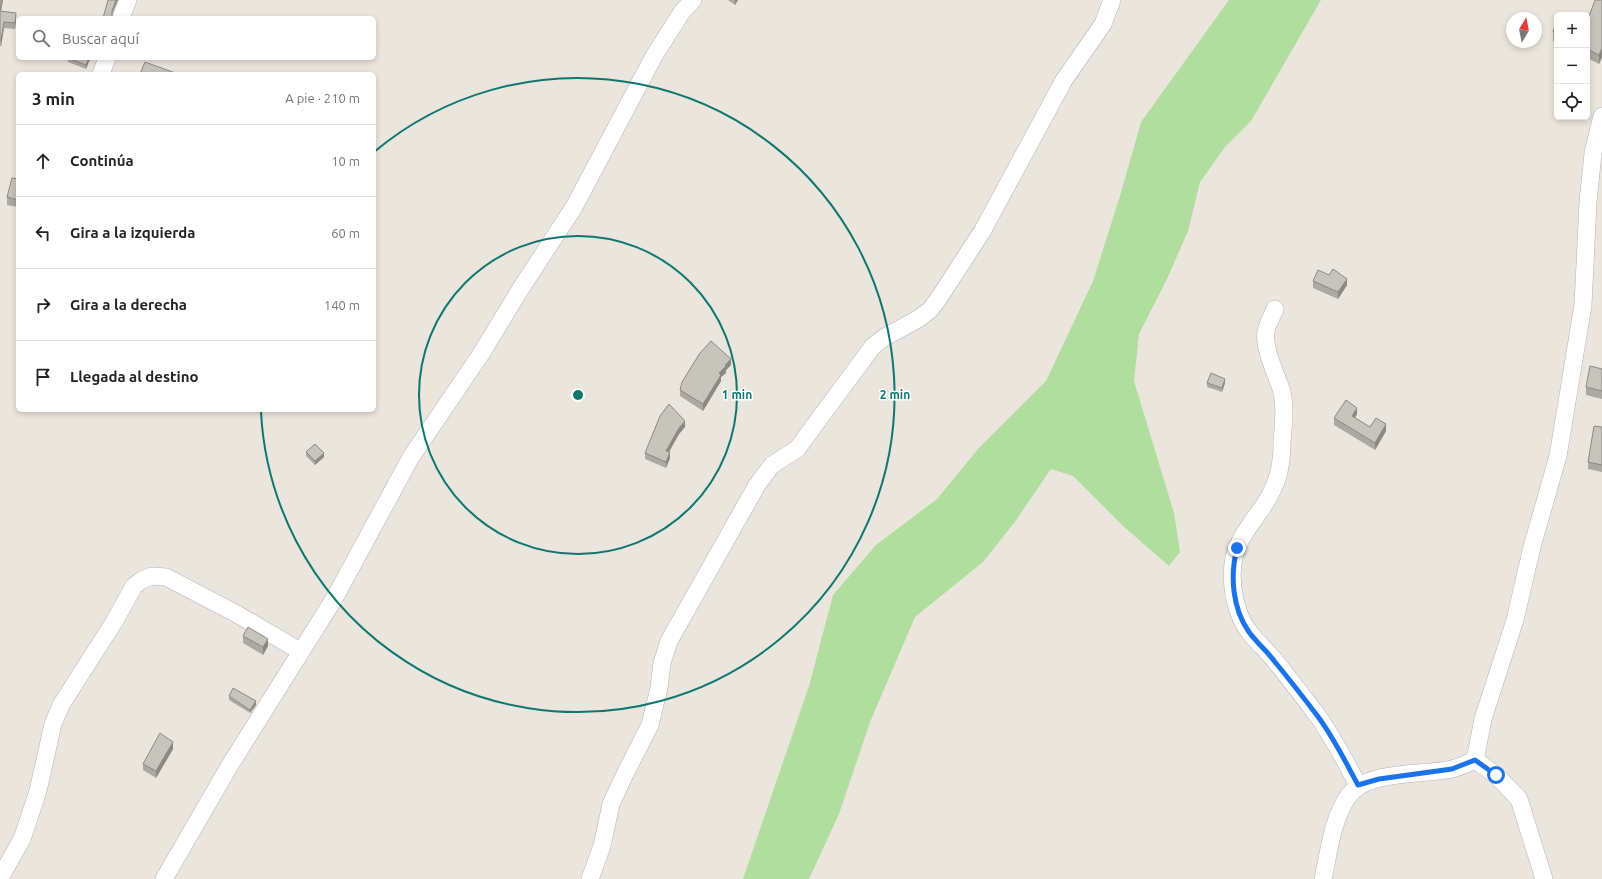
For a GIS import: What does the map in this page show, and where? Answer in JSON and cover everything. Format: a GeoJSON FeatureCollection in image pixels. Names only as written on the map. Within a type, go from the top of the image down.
{"type":"FeatureCollection","features":[{"type":"Feature","properties":{"kind":"street"},"geometry":{"type":"LineString","coordinates":[[122,16],[128,0]]}},
{"type":"Feature","properties":{"kind":"street"},"geometry":{"type":"LineString","coordinates":[[164,879],[230,765],[300,651],[334,599],[412,457],[481,354],[523,284],[574,207],[654,56],[682,12],[692,0]]}},
{"type":"Feature","properties":{"kind":"street"},"geometry":{"type":"LineString","coordinates":[[590,879],[602,846],[611,804],[650,726],[668,640],[757,485],[772,465],[796,449],[873,346],[885,336],[918,319],[930,310],[939,298],[983,230],[1064,80],[1103,24],[1112,0]]}},
{"type":"Feature","properties":{"kind":"street"},"geometry":{"type":"LineString","coordinates":[[102,72],[106,60]]}},
{"type":"Feature","properties":{"kind":"street"},"geometry":{"type":"LineString","coordinates":[[1475,760],[1483,719],[1515,620],[1532,547],[1558,456],[1583,305],[1592,160],[1602,116]]}},
{"type":"Feature","properties":{"kind":"street"},"geometry":{"type":"LineString","coordinates":[[1275,309],[1266,333],[1266,341],[1283,400],[1282,451],[1278,478],[1271,493],[1249,525],[1237,548],[1232,564],[1232,588],[1239,612],[1248,632],[1275,661],[1317,716],[1333,739],[1358,785]]}},
{"type":"Feature","properties":{"kind":"street"},"geometry":{"type":"LineString","coordinates":[[0,878],[24,832],[38,791],[53,724],[61,705],[114,622],[134,586],[142,580],[152,576],[166,577],[235,613],[300,651]]}},
{"type":"Feature","properties":{"kind":"street"},"geometry":{"type":"LineString","coordinates":[[1323,879],[1336,820],[1347,797],[1358,785],[1379,779],[1452,769],[1475,760]]}},
{"type":"Feature","properties":{"kind":"street"},"geometry":{"type":"LineString","coordinates":[[1475,760],[1496,775],[1519,799],[1544,879]]}},
{"type":"Feature","properties":{"kind":"green space"},"geometry":{"type":"Polygon","coordinates":[[[1229,0],[1321,0],[1251,121],[1225,147],[1200,182],[1188,231],[1167,279],[1139,334],[1134,381],[1174,513],[1180,552],[1169,566],[1123,526],[1073,476],[1051,469],[1014,523],[983,562],[915,617],[870,722],[839,814],[809,879],[743,879],[809,686],[833,595],[876,545],[937,499],[978,449],[1046,381],[1093,281],[1120,196],[1141,122],[1229,0]]]}},
{"type":"Feature","properties":{"kind":"building"},"geometry":{"type":"Polygon","coordinates":[[[0,0],[2,0],[0,11],[0,0]]]}},
{"type":"Feature","properties":{"kind":"building"},"geometry":{"type":"Polygon","coordinates":[[[108,0],[116,0],[112,11],[112,16],[104,16],[108,0]]]}},
{"type":"Feature","properties":{"kind":"building"},"geometry":{"type":"Polygon","coordinates":[[[1595,0],[1602,0],[1602,48],[1599,55],[1590,50],[1590,14],[1595,0]]]}},
{"type":"Feature","properties":{"kind":"building"},"geometry":{"type":"Polygon","coordinates":[[[0,11],[16,13],[15,23],[4,22],[1,40],[0,40],[0,11]]]}},
{"type":"Feature","properties":{"kind":"building"},"geometry":{"type":"Polygon","coordinates":[[[73,60],[88,60],[86,65],[73,60]]]}},
{"type":"Feature","properties":{"kind":"building"},"geometry":{"type":"Polygon","coordinates":[[[145,62],[172,72],[141,72],[145,62]]]}},
{"type":"Feature","properties":{"kind":"building"},"geometry":{"type":"Polygon","coordinates":[[[12,178],[16,179],[16,199],[7,197],[12,178]]]}},
{"type":"Feature","properties":{"kind":"building"},"geometry":{"type":"Polygon","coordinates":[[[1333,269],[1347,279],[1338,292],[1313,281],[1318,270],[1329,275],[1333,269]]]}},
{"type":"Feature","properties":{"kind":"building"},"geometry":{"type":"Polygon","coordinates":[[[711,341],[731,359],[719,373],[721,375],[703,404],[680,390],[682,382],[700,353],[711,341]]]}},
{"type":"Feature","properties":{"kind":"building"},"geometry":{"type":"Polygon","coordinates":[[[1590,366],[1602,369],[1602,391],[1586,387],[1590,366]]]}},
{"type":"Feature","properties":{"kind":"building"},"geometry":{"type":"Polygon","coordinates":[[[1211,373],[1225,379],[1222,388],[1207,383],[1211,373]]]}},
{"type":"Feature","properties":{"kind":"building"},"geometry":{"type":"Polygon","coordinates":[[[1346,400],[1357,408],[1352,416],[1370,427],[1376,418],[1386,424],[1375,443],[1334,418],[1346,400]]]}},
{"type":"Feature","properties":{"kind":"building"},"geometry":{"type":"Polygon","coordinates":[[[669,404],[685,421],[679,428],[666,451],[670,452],[666,462],[645,453],[660,416],[669,404]]]}},
{"type":"Feature","properties":{"kind":"building"},"geometry":{"type":"Polygon","coordinates":[[[1594,426],[1602,427],[1602,465],[1588,462],[1594,426]]]}},
{"type":"Feature","properties":{"kind":"building"},"geometry":{"type":"Polygon","coordinates":[[[315,444],[324,453],[315,461],[306,452],[315,444]]]}},
{"type":"Feature","properties":{"kind":"building"},"geometry":{"type":"Polygon","coordinates":[[[248,627],[268,639],[263,647],[243,636],[248,627]]]}},
{"type":"Feature","properties":{"kind":"building"},"geometry":{"type":"Polygon","coordinates":[[[233,688],[256,701],[250,710],[229,696],[233,688]]]}},
{"type":"Feature","properties":{"kind":"building"},"geometry":{"type":"Polygon","coordinates":[[[160,733],[173,742],[156,771],[143,764],[160,733]]]}},
{"type":"Feature","properties":{"kind":"route"},"geometry":{"type":"LineString","coordinates":[[1237,548],[1232,564],[1232,588],[1239,612],[1248,632],[1275,661],[1317,716],[1333,739],[1358,785],[1379,779],[1452,769],[1475,760],[1496,775]]}}]}
